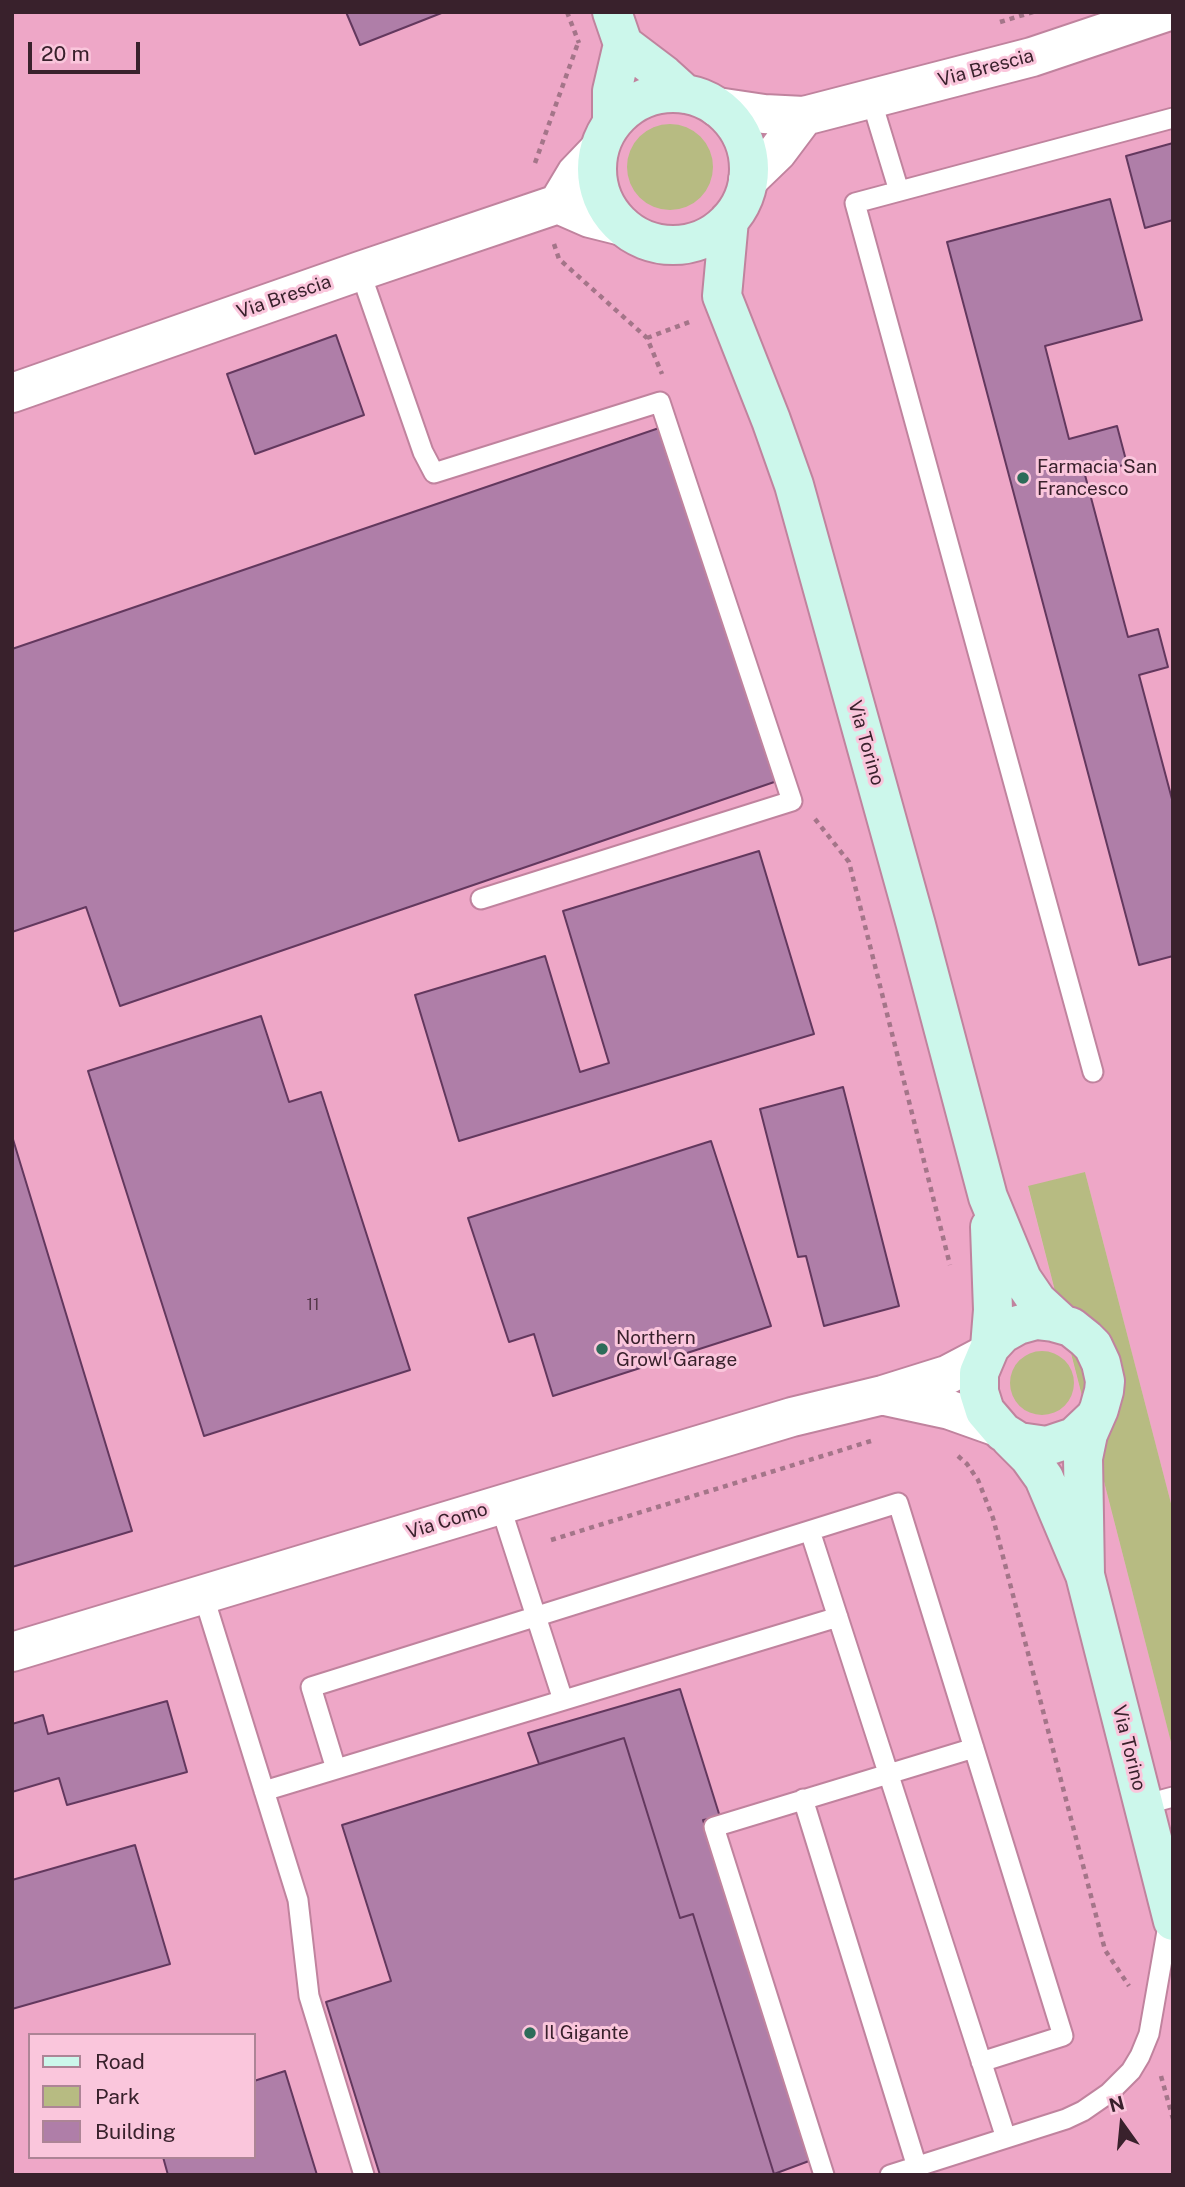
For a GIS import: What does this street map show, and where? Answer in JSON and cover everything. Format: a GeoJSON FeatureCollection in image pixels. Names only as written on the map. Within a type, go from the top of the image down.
{"type":"FeatureCollection","features":[{"type":"Feature","properties":{"kind":"street","name":"Via Brescia"},"geometry":{"type":"LineString","coordinates":[[701,100],[764,114],[804,116],[1032,57],[1166,12]]}},
{"type":"Feature","properties":{"kind":"street","name":"Via Torino"},"geometry":{"type":"LineString","coordinates":[[618,29],[664,75],[730,118],[740,132],[749,167],[748,180],[740,204],[729,220],[715,232],[698,240],[682,244],[661,244],[636,236],[622,226],[603,200],[596,168],[605,137],[618,29]]}},
{"type":"Feature","properties":{"kind":"street"},"geometry":{"type":"LineString","coordinates":[[622,226],[551,206],[623,110],[651,95],[668,93],[701,100]]}},
{"type":"Feature","properties":{"kind":"street"},"geometry":{"type":"LineString","coordinates":[[748,180],[777,152],[804,116]]}},
{"type":"Feature","properties":{"kind":"street","name":"Via Brescia"},"geometry":{"type":"LineString","coordinates":[[12,393],[551,206]]}},
{"type":"Feature","properties":{"kind":"street","name":"Via Torino"},"geometry":{"type":"LineString","coordinates":[[722,296],[729,220]]}},
{"type":"Feature","properties":{"kind":"street","name":"Via Torino"},"geometry":{"type":"LineString","coordinates":[[661,244],[722,296],[794,485],[988,1197],[1022,1279],[1037,1301],[1062,1324],[1071,1327],[1093,1346],[1101,1363],[1104,1391],[1083,1458],[1085,1575]]}},
{"type":"Feature","properties":{"kind":"street","name":"Via Torino"},"geometry":{"type":"LineString","coordinates":[[988,1197],[993,1310],[988,1351],[979,1373],[979,1392],[985,1411],[1029,1457],[1044,1478],[1085,1575],[1158,1801],[1172,1917]]}},
{"type":"Feature","properties":{"kind":"street"},"geometry":{"type":"LineString","coordinates":[[988,1351],[1002,1334],[1027,1322],[1062,1324]]}},
{"type":"Feature","properties":{"kind":"street","name":"Via Como"},"geometry":{"type":"LineString","coordinates":[[12,1652],[792,1417],[883,1395],[947,1375],[988,1351]]}},
{"type":"Feature","properties":{"kind":"street","name":"Via Como"},"geometry":{"type":"LineString","coordinates":[[883,1395],[950,1410],[1003,1432]]}},
{"type":"Feature","properties":{"kind":"street"},"geometry":{"type":"LineString","coordinates":[[1003,1432],[1019,1442],[1038,1446],[1056,1444],[1074,1437],[1094,1418]]}},
{"type":"Feature","properties":{"kind":"lane"},"geometry":{"type":"LineString","coordinates":[[871,99],[899,191]]}},
{"type":"Feature","properties":{"kind":"lane"},"geometry":{"type":"LineString","coordinates":[[1093,1072],[855,203],[1173,118]]}},
{"type":"Feature","properties":{"kind":"lane"},"geometry":{"type":"LineString","coordinates":[[360,271],[423,452],[434,473],[660,402],[792,801],[481,899]]}},
{"type":"Feature","properties":{"kind":"lane"},"geometry":{"type":"LineString","coordinates":[[336,1769],[311,1687],[898,1503],[1063,2036],[981,2062]]}},
{"type":"Feature","properties":{"kind":"lane"},"geometry":{"type":"LineString","coordinates":[[500,1505],[562,1700]]}},
{"type":"Feature","properties":{"kind":"lane"},"geometry":{"type":"LineString","coordinates":[[810,1531],[1006,2138]]}},
{"type":"Feature","properties":{"kind":"lane"},"geometry":{"type":"LineString","coordinates":[[203,1594],[298,1900],[309,1996],[363,2175]]}},
{"type":"Feature","properties":{"kind":"lane"},"geometry":{"type":"LineString","coordinates":[[264,1791],[838,1617]]}},
{"type":"Feature","properties":{"kind":"lane"},"geometry":{"type":"LineString","coordinates":[[824,2175],[714,1827],[974,1748]]}},
{"type":"Feature","properties":{"kind":"lane"},"geometry":{"type":"LineString","coordinates":[[803,1799],[916,2167]]}},
{"type":"Feature","properties":{"kind":"lane"},"geometry":{"type":"LineString","coordinates":[[890,2175],[1066,2119],[1109,2093],[1131,2071],[1149,2034],[1172,1917]]}},
{"type":"Feature","properties":{"kind":"path"},"geometry":{"type":"LineString","coordinates":[[551,206],[531,173],[578,43],[567,12]]}},
{"type":"Feature","properties":{"kind":"path"},"geometry":{"type":"LineString","coordinates":[[993,24],[1032,12]]}},
{"type":"Feature","properties":{"kind":"path"},"geometry":{"type":"LineString","coordinates":[[578,43],[618,29]]}},
{"type":"Feature","properties":{"kind":"path"},"geometry":{"type":"LineString","coordinates":[[901,1071],[952,1272]]}},
{"type":"Feature","properties":{"kind":"path"},"geometry":{"type":"LineString","coordinates":[[1105,1950],[1133,1992]]}},
{"type":"Feature","properties":{"kind":"shaded area"},"geometry":{"type":"Polygon","coordinates":[[[12,12],[1173,12],[1173,1511],[1085,1172],[1028,1187],[1173,1750],[1173,2175],[12,2175],[12,12]]]}},
{"type":"Feature","properties":{"kind":"green space"},"geometry":{"type":"Polygon","coordinates":[[[662,124],[678,124],[701,136],[710,150],[713,167],[710,184],[701,198],[678,210],[662,210],[646,203],[634,191],[627,175],[627,159],[634,143],[646,131],[662,124]]]}},
{"type":"Feature","properties":{"kind":"green space"},"geometry":{"type":"Polygon","coordinates":[[[1085,1172],[1173,1511],[1173,1750],[1028,1186],[1085,1172]]]}},
{"type":"Feature","properties":{"kind":"green space"},"geometry":{"type":"Polygon","coordinates":[[[1042,1351],[1060,1357],[1068,1365],[1074,1383],[1068,1401],[1060,1409],[1042,1415],[1024,1409],[1016,1401],[1010,1383],[1016,1365],[1024,1357],[1042,1351]]]}},
{"type":"Feature","properties":{"kind":"building"},"geometry":{"type":"Polygon","coordinates":[[[346,12],[444,12],[360,45],[346,12]]]}},
{"type":"Feature","properties":{"kind":"building"},"geometry":{"type":"Polygon","coordinates":[[[1173,143],[1173,220],[1145,228],[1126,156],[1173,143]]]}},
{"type":"Feature","properties":{"kind":"building"},"geometry":{"type":"Polygon","coordinates":[[[1110,199],[1142,320],[1045,346],[1069,439],[1117,426],[1127,464],[1085,475],[1128,637],[1158,629],[1168,667],[1139,675],[1173,803],[1173,956],[1139,965],[947,242],[1110,199]]]}},
{"type":"Feature","properties":{"kind":"building"},"geometry":{"type":"Polygon","coordinates":[[[336,335],[364,415],[255,454],[227,374],[336,335]]]}},
{"type":"Feature","properties":{"kind":"building"},"geometry":{"type":"Polygon","coordinates":[[[662,427],[783,779],[120,1006],[86,907],[12,932],[12,649],[662,427]]]}},
{"type":"Feature","properties":{"kind":"building"},"geometry":{"type":"Polygon","coordinates":[[[759,851],[814,1034],[459,1141],[415,995],[545,956],[580,1072],[609,1063],[563,911],[759,851]]]}},
{"type":"Feature","properties":{"kind":"building"},"geometry":{"type":"Polygon","coordinates":[[[261,1016],[289,1102],[321,1092],[410,1370],[204,1436],[88,1071],[261,1016]]]}},
{"type":"Feature","properties":{"kind":"building"},"geometry":{"type":"Polygon","coordinates":[[[843,1087],[899,1306],[824,1326],[806,1256],[798,1257],[760,1109],[843,1087]]]}},
{"type":"Feature","properties":{"kind":"building"},"geometry":{"type":"Polygon","coordinates":[[[12,1136],[132,1531],[12,1567],[12,1136]]]}},
{"type":"Feature","properties":{"kind":"building"},"geometry":{"type":"Polygon","coordinates":[[[711,1141],[771,1326],[553,1396],[534,1334],[509,1342],[468,1218],[711,1141]]]}},
{"type":"Feature","properties":{"kind":"building"},"geometry":{"type":"Polygon","coordinates":[[[680,1689],[720,1817],[703,1820],[809,2161],[774,2174],[693,1914],[680,1918],[624,1738],[539,1764],[528,1733],[680,1689]]]}},
{"type":"Feature","properties":{"kind":"building"},"geometry":{"type":"Polygon","coordinates":[[[167,1701],[187,1772],[67,1805],[59,1778],[12,1792],[12,1724],[43,1715],[48,1734],[167,1701]]]}},
{"type":"Feature","properties":{"kind":"building"},"geometry":{"type":"Polygon","coordinates":[[[624,1738],[680,1918],[693,1914],[774,2174],[380,2175],[326,2002],[391,1981],[342,1825],[624,1738]]]}},
{"type":"Feature","properties":{"kind":"building"},"geometry":{"type":"Polygon","coordinates":[[[135,1845],[170,1964],[12,2009],[12,1880],[135,1845]]]}},
{"type":"Feature","properties":{"kind":"building"},"geometry":{"type":"Polygon","coordinates":[[[285,2071],[317,2175],[168,2175],[164,2159],[256,2159],[256,2080],[285,2071]]]}},
{"type":"Feature","properties":{"kind":"place","name":"Farmacia San Francesco"},"geometry":{"type":"Point","coordinates":[1023,478]}},
{"type":"Feature","properties":{"kind":"place","name":"Northern Growl Garage"},"geometry":{"type":"Point","coordinates":[602,1349]}},
{"type":"Feature","properties":{"kind":"place","name":"Il Gigante"},"geometry":{"type":"Point","coordinates":[530,2033]}}]}
